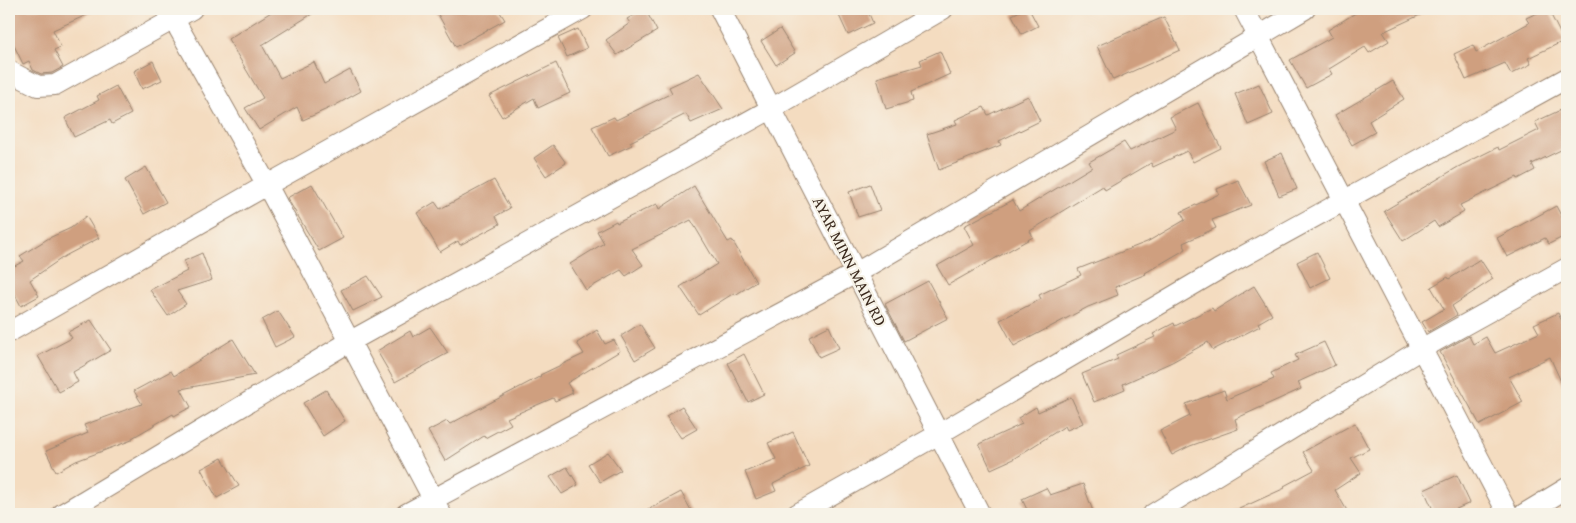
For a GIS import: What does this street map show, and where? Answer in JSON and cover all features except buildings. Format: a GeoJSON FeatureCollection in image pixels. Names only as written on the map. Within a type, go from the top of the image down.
{"type":"FeatureCollection","features":[{"type":"Feature","properties":{"kind":"street"},"geometry":{"type":"LineString","coordinates":[[9,71],[38,86],[55,84],[170,14],[192,9]]}},
{"type":"Feature","properties":{"kind":"street"},"geometry":{"type":"LineString","coordinates":[[9,332],[582,9]]}},
{"type":"Feature","properties":{"kind":"street","name":"AYAR MINN MAIN RD"},"geometry":{"type":"LineString","coordinates":[[720,9],[980,514]]}},
{"type":"Feature","properties":{"kind":"street"},"geometry":{"type":"LineString","coordinates":[[62,514],[349,342],[771,109],[943,9]]}},
{"type":"Feature","properties":{"kind":"street"},"geometry":{"type":"LineString","coordinates":[[1244,9],[1423,348],[1508,514]]}},
{"type":"Feature","properties":{"kind":"street"},"geometry":{"type":"LineString","coordinates":[[406,514],[437,507],[856,273],[1305,9]]}},
{"type":"Feature","properties":{"kind":"street"},"geometry":{"type":"LineString","coordinates":[[170,14],[267,185],[437,507]]}},
{"type":"Feature","properties":{"kind":"street"},"geometry":{"type":"LineString","coordinates":[[797,514],[939,434],[1218,270],[1567,78]]}},
{"type":"Feature","properties":{"kind":"street"},"geometry":{"type":"LineString","coordinates":[[1153,514],[1423,348],[1567,268]]}},
{"type":"Feature","properties":{"kind":"street"},"geometry":{"type":"LineString","coordinates":[[1524,514],[1567,488]]}}]}
